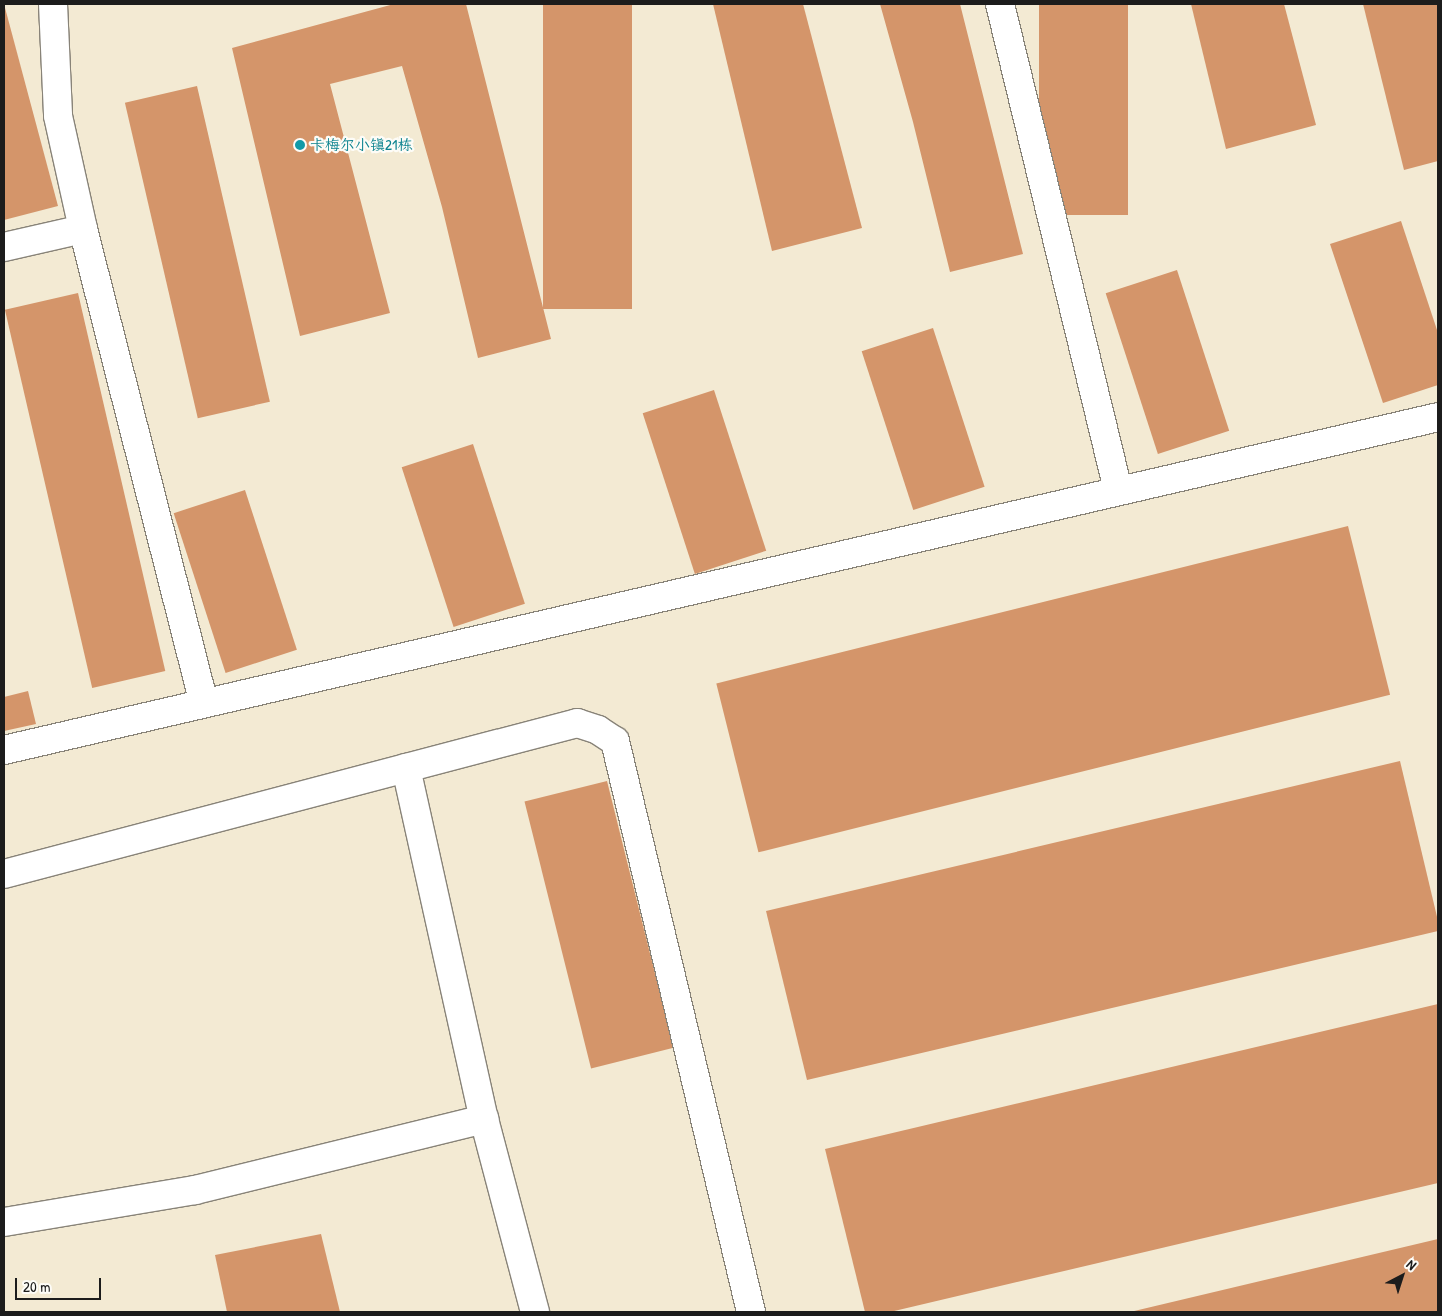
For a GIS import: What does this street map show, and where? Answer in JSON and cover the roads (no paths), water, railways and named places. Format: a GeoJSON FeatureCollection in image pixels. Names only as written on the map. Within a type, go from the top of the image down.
{"type":"FeatureCollection","features":[{"type":"Feature","properties":{"kind":"street"},"geometry":{"type":"LineString","coordinates":[[53,4],[58,116],[83,229],[204,703]]}},
{"type":"Feature","properties":{"kind":"street"},"geometry":{"type":"LineString","coordinates":[[1000,4],[1118,490]]}},
{"type":"Feature","properties":{"kind":"street"},"geometry":{"type":"LineString","coordinates":[[4,247],[83,229]]}},
{"type":"Feature","properties":{"kind":"street"},"geometry":{"type":"LineString","coordinates":[[4,750],[1438,417]]}},
{"type":"Feature","properties":{"kind":"street"},"geometry":{"type":"LineString","coordinates":[[4,874],[577,723],[598,730],[615,741],[751,1312]]}},
{"type":"Feature","properties":{"kind":"street"},"geometry":{"type":"LineString","coordinates":[[406,768],[484,1119],[534,1312]]}},
{"type":"Feature","properties":{"kind":"street"},"geometry":{"type":"LineString","coordinates":[[4,1222],[194,1190],[484,1119]]}},
{"type":"Feature","properties":{"kind":"place","name":"卡梅尔小镇21栋"},"geometry":{"type":"Point","coordinates":[300,145]}}]}
